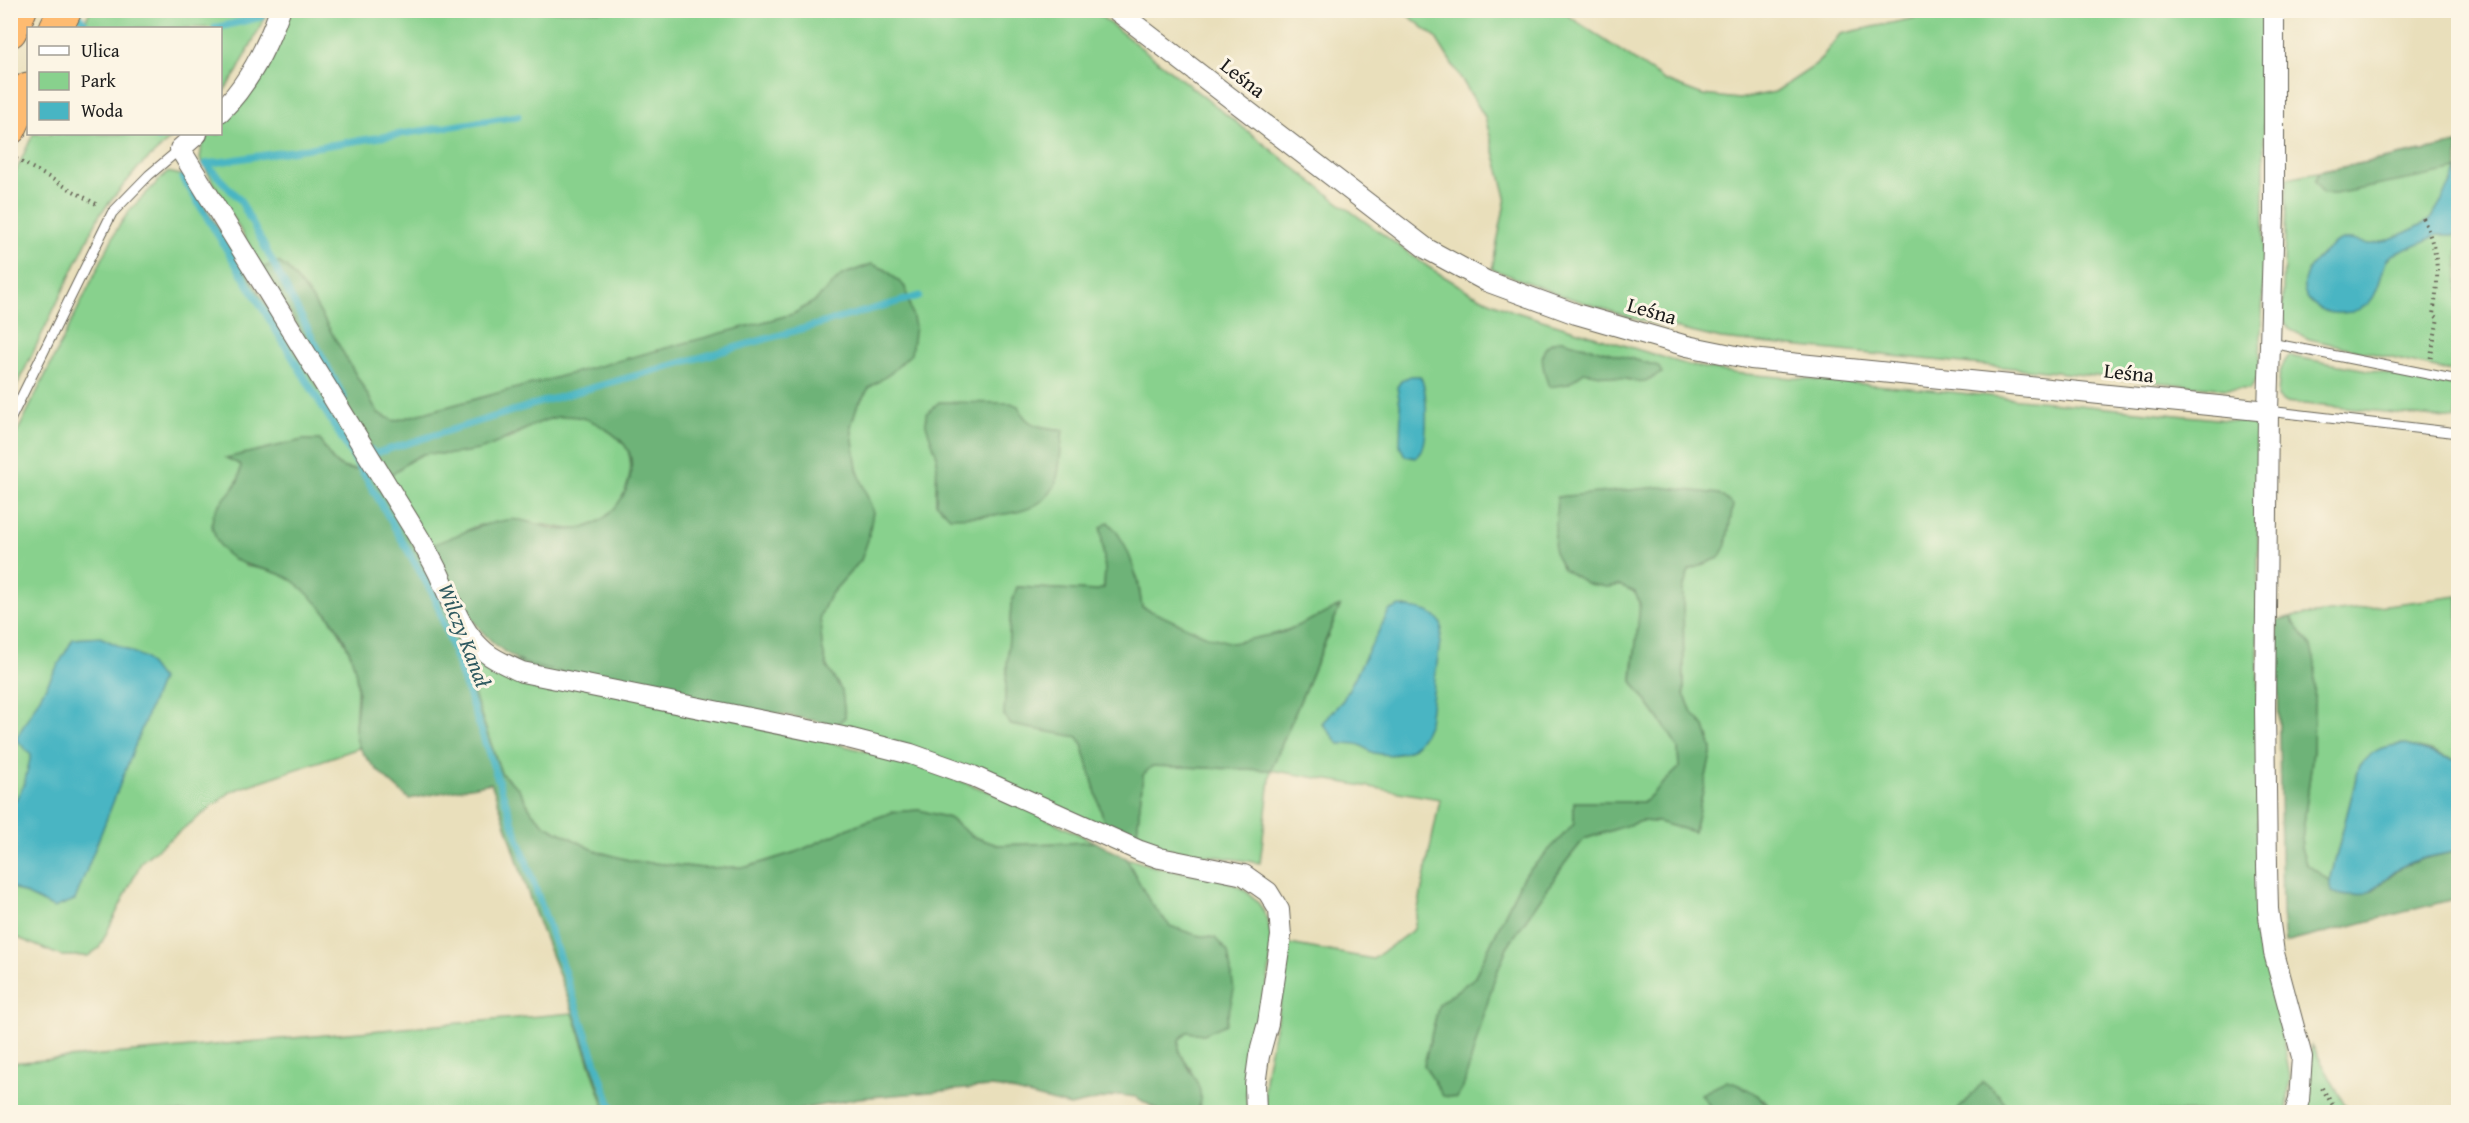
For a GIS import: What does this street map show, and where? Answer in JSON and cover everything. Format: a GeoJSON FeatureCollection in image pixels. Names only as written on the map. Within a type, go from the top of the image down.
{"type":"FeatureCollection","features":[{"type":"Feature","properties":{"kind":"highway"},"geometry":{"type":"LineString","coordinates":[[10,31],[20,10]]}},
{"type":"Feature","properties":{"kind":"highway"},"geometry":{"type":"LineString","coordinates":[[56,27],[65,10]]}},
{"type":"Feature","properties":{"kind":"highway"},"geometry":{"type":"LineString","coordinates":[[10,128],[27,91]]}},
{"type":"Feature","properties":{"kind":"street"},"geometry":{"type":"LineString","coordinates":[[222,110],[238,95],[266,45],[280,10]]}},
{"type":"Feature","properties":{"kind":"street","name":"Leśna"},"geometry":{"type":"LineString","coordinates":[[1116,10],[1427,249],[1486,281],[1576,314],[1687,346],[1751,359],[2268,411]]}},
{"type":"Feature","properties":{"kind":"street"},"geometry":{"type":"LineString","coordinates":[[2274,10],[2274,212],[2268,411],[2265,708],[2268,909],[2274,953],[2302,1057],[2295,1113]]}},
{"type":"Feature","properties":{"kind":"street"},"geometry":{"type":"LineString","coordinates":[[196,135],[180,149],[416,531],[468,633],[483,650],[522,672],[848,738],[911,754],[974,776],[1140,851],[1160,858],[1244,875],[1268,892],[1279,910],[1281,936],[1268,1023],[1259,1056],[1255,1085],[1256,1113]]}},
{"type":"Feature","properties":{"kind":"lane"},"geometry":{"type":"LineString","coordinates":[[10,420],[112,213],[149,175],[180,149]]}},
{"type":"Feature","properties":{"kind":"lane"},"geometry":{"type":"LineString","coordinates":[[2271,343],[2458,380]]}},
{"type":"Feature","properties":{"kind":"lane"},"geometry":{"type":"LineString","coordinates":[[2268,411],[2458,433]]}},
{"type":"Feature","properties":{"kind":"path"},"geometry":{"type":"LineString","coordinates":[[10,156],[112,213]]}},
{"type":"Feature","properties":{"kind":"path"},"geometry":{"type":"LineString","coordinates":[[2423,218],[2433,240],[2439,280],[2433,314],[2438,318],[2427,373]]}},
{"type":"Feature","properties":{"kind":"green space"},"geometry":{"type":"Polygon","coordinates":[[[90,10],[268,11],[237,72],[222,94],[222,27],[82,27],[90,10]]]}},
{"type":"Feature","properties":{"kind":"green space"},"geometry":{"type":"Polygon","coordinates":[[[287,11],[1094,11],[1342,205],[1430,268],[1473,294],[1513,311],[1688,365],[1733,373],[1911,388],[2255,423],[2258,431],[2258,886],[2262,935],[2290,1076],[2287,1112],[2113,1112],[2086,1106],[2052,1107],[2026,1112],[2006,1105],[1999,1095],[1983,1083],[1956,1112],[1772,1112],[1764,1099],[1702,1094],[1714,1112],[1317,1112],[1292,1107],[1266,1112],[1264,1088],[1289,944],[1373,959],[1414,929],[1440,799],[1271,770],[1340,607],[1288,630],[1261,638],[1234,643],[1214,639],[1142,607],[1138,579],[1117,532],[1101,529],[1105,570],[1104,588],[1096,591],[1017,587],[1011,605],[1004,716],[1011,725],[1078,736],[1082,743],[1106,829],[909,746],[836,725],[845,717],[842,691],[827,667],[822,647],[820,616],[830,595],[861,560],[873,512],[857,469],[851,426],[857,406],[869,388],[892,372],[905,287],[886,270],[872,264],[842,275],[815,301],[793,314],[394,421],[378,413],[311,298],[286,267],[262,268],[200,159],[202,144],[210,135],[222,135],[222,124],[244,102],[261,79],[287,11]],[[1562,340],[1568,384],[1584,372],[1643,382],[1562,340]],[[1018,406],[937,456],[936,503],[1063,430],[1031,423],[1018,406]],[[1719,558],[1607,587],[1622,586],[1632,590],[1637,598],[1640,608],[1632,681],[1670,734],[1678,749],[1679,768],[1644,802],[1574,802],[1574,824],[1523,877],[1474,978],[1439,1004],[1424,1065],[1494,980],[1507,947],[1584,839],[1641,821],[1658,822],[1694,832],[1712,749],[1705,727],[1692,712],[1684,694],[1683,589],[1689,570],[1719,558]]]}},
{"type":"Feature","properties":{"kind":"green space"},"geometry":{"type":"Polygon","coordinates":[[[1403,11],[1561,11],[1666,81],[1703,95],[1739,99],[1775,92],[1816,65],[1840,34],[1948,11],[2264,11],[2264,277],[2259,375],[2250,389],[2226,389],[1721,339],[1635,319],[1560,295],[1492,269],[1506,197],[1485,117],[1436,38],[1403,11]]]}},
{"type":"Feature","properties":{"kind":"green space"},"geometry":{"type":"Polygon","coordinates":[[[33,135],[175,135],[138,168],[100,214],[11,398],[11,182],[33,135]]]}},
{"type":"Feature","properties":{"kind":"green space"},"geometry":{"type":"Polygon","coordinates":[[[2458,144],[2458,373],[2309,339],[2289,329],[2282,317],[2287,178],[2458,144]]]}},
{"type":"Feature","properties":{"kind":"green space"},"geometry":{"type":"Polygon","coordinates":[[[2458,144],[2458,170],[2335,194],[2323,194],[2315,182],[2319,172],[2458,144]]]}},
{"type":"Feature","properties":{"kind":"green space"},"geometry":{"type":"Polygon","coordinates":[[[167,172],[186,176],[370,470],[351,469],[339,465],[320,440],[303,440],[227,458],[241,465],[239,478],[231,491],[245,566],[282,575],[303,589],[333,622],[348,649],[356,675],[356,729],[359,748],[232,791],[142,861],[99,948],[88,956],[61,956],[11,935],[10,447],[117,229],[129,211],[167,172]]]}},
{"type":"Feature","properties":{"kind":"green space"},"geometry":{"type":"Polygon","coordinates":[[[278,262],[286,267],[311,297],[378,413],[394,421],[793,314],[815,301],[842,275],[872,264],[886,270],[905,287],[915,326],[911,354],[892,372],[869,388],[857,406],[851,426],[857,469],[873,512],[868,540],[861,560],[830,595],[820,616],[822,647],[827,667],[842,691],[845,717],[836,725],[542,669],[524,663],[492,641],[468,613],[430,546],[477,527],[513,519],[568,530],[579,529],[598,522],[614,509],[626,490],[631,470],[628,450],[614,435],[588,419],[572,416],[557,417],[482,449],[450,454],[423,454],[409,461],[389,477],[262,268],[278,262]]]}},
{"type":"Feature","properties":{"kind":"green space"},"geometry":{"type":"Polygon","coordinates":[[[1562,340],[1658,366],[1662,373],[1643,382],[1584,372],[1568,384],[1549,387],[1542,358],[1547,346],[1562,340]]]}},
{"type":"Feature","properties":{"kind":"green space"},"geometry":{"type":"Polygon","coordinates":[[[2289,356],[2458,386],[2455,419],[2284,402],[2278,397],[2279,380],[2283,365],[2289,356]]]}},
{"type":"Feature","properties":{"kind":"green space"},"geometry":{"type":"Polygon","coordinates":[[[939,402],[1011,403],[1018,406],[1030,422],[1041,427],[1063,430],[1057,480],[1047,497],[1036,505],[1008,514],[950,517],[936,503],[937,456],[926,425],[926,414],[939,402]]]}},
{"type":"Feature","properties":{"kind":"green space"},"geometry":{"type":"Polygon","coordinates":[[[577,415],[598,424],[620,439],[628,451],[630,461],[627,485],[617,507],[600,523],[590,527],[576,529],[529,524],[481,525],[430,546],[389,477],[406,463],[425,453],[450,454],[511,438],[551,418],[577,415]]]}},
{"type":"Feature","properties":{"kind":"green space"},"geometry":{"type":"Polygon","coordinates":[[[303,440],[320,440],[339,466],[351,470],[370,470],[428,569],[457,632],[462,660],[501,773],[518,788],[532,812],[545,825],[596,851],[632,861],[703,868],[747,867],[799,851],[856,825],[893,812],[919,810],[949,818],[972,836],[997,845],[1095,842],[1126,858],[1150,902],[1170,926],[1196,935],[1215,938],[1228,952],[1234,990],[1226,1024],[1204,1034],[1187,1032],[1179,1040],[1180,1053],[1200,1089],[1199,1104],[1195,1112],[1161,1112],[1136,1097],[1119,1095],[1070,1106],[990,1087],[859,1098],[787,1112],[606,1112],[582,1037],[535,913],[491,783],[409,799],[374,767],[359,746],[355,734],[358,696],[354,664],[341,634],[329,616],[293,581],[282,575],[236,561],[219,544],[213,530],[213,515],[239,479],[241,465],[226,458],[303,440]]]}},
{"type":"Feature","properties":{"kind":"green space"},"geometry":{"type":"Polygon","coordinates":[[[1660,487],[1719,494],[1733,505],[1726,545],[1719,558],[1689,570],[1683,589],[1684,694],[1692,712],[1705,727],[1712,749],[1694,832],[1658,822],[1641,821],[1584,839],[1507,947],[1494,980],[1463,1088],[1457,1098],[1443,1096],[1424,1065],[1439,1004],[1474,978],[1523,877],[1574,824],[1574,802],[1644,802],[1679,768],[1678,749],[1670,734],[1632,681],[1640,604],[1635,592],[1619,585],[1607,587],[1588,584],[1563,569],[1554,552],[1557,497],[1660,487]]]}},
{"type":"Feature","properties":{"kind":"green space"},"geometry":{"type":"Polygon","coordinates":[[[1108,522],[1122,540],[1132,562],[1142,607],[1207,636],[1232,643],[1284,632],[1340,606],[1271,770],[1152,766],[1143,775],[1136,842],[1106,829],[1082,743],[1078,737],[1011,725],[1004,715],[1011,605],[1017,587],[1095,591],[1104,588],[1105,570],[1101,528],[1108,522]]]}},
{"type":"Feature","properties":{"kind":"green space"},"geometry":{"type":"Polygon","coordinates":[[[2458,596],[2458,761],[2406,746],[2381,749],[2370,756],[2359,767],[2330,881],[2306,864],[2301,848],[2313,751],[2311,647],[2290,617],[2458,596]]]}},
{"type":"Feature","properties":{"kind":"green space"},"geometry":{"type":"Polygon","coordinates":[[[2290,617],[2311,647],[2315,663],[2313,751],[2301,848],[2306,864],[2330,881],[2333,892],[2373,890],[2404,866],[2422,859],[2458,851],[2458,898],[2285,943],[2282,913],[2277,620],[2290,617]]]}},
{"type":"Feature","properties":{"kind":"green space"},"geometry":{"type":"Polygon","coordinates":[[[457,632],[469,649],[915,764],[993,793],[1095,842],[997,845],[972,836],[949,818],[919,810],[893,812],[856,825],[799,851],[747,867],[703,868],[632,861],[596,851],[545,825],[532,812],[518,788],[501,773],[462,660],[457,632]]]}},
{"type":"Feature","properties":{"kind":"green space"},"geometry":{"type":"Polygon","coordinates":[[[1152,766],[1271,770],[1260,863],[1172,850],[1136,842],[1143,774],[1152,766]]]}},
{"type":"Feature","properties":{"kind":"green space"},"geometry":{"type":"Polygon","coordinates":[[[1126,858],[1153,866],[1221,879],[1241,888],[1262,907],[1270,932],[1271,961],[1250,1057],[1246,1086],[1249,1112],[1195,1112],[1200,1106],[1191,1069],[1179,1053],[1179,1040],[1187,1032],[1204,1034],[1215,938],[1185,933],[1169,926],[1150,903],[1126,858]]]}},
{"type":"Feature","properties":{"kind":"green space"},"geometry":{"type":"Polygon","coordinates":[[[573,1013],[606,1112],[11,1112],[11,1063],[573,1013]]]}},
{"type":"Feature","properties":{"kind":"green space"},"geometry":{"type":"Polygon","coordinates":[[[2312,1045],[2349,1112],[2304,1112],[2312,1045]]]}},
{"type":"Feature","properties":{"kind":"green space"},"geometry":{"type":"Polygon","coordinates":[[[1727,1081],[1753,1092],[1772,1112],[1714,1112],[1701,1094],[1727,1081]]]}},
{"type":"Feature","properties":{"kind":"green space"},"geometry":{"type":"Polygon","coordinates":[[[1983,1082],[1999,1095],[2006,1105],[2026,1112],[1956,1112],[1983,1082]]]}},
{"type":"Feature","properties":{"kind":"green space"},"geometry":{"type":"Polygon","coordinates":[[[2087,1106],[2113,1112],[2026,1112],[2052,1107],[2087,1106]]]}},
{"type":"Feature","properties":{"kind":"water"},"geometry":{"type":"Polygon","coordinates":[[[2458,170],[2458,235],[2438,235],[2392,255],[2387,259],[2376,292],[2360,309],[2331,313],[2310,301],[2306,295],[2304,280],[2307,272],[2325,251],[2342,240],[2369,244],[2381,242],[2428,221],[2439,206],[2458,170]]]}},
{"type":"Feature","properties":{"kind":"water"},"geometry":{"type":"Polygon","coordinates":[[[1410,376],[1420,376],[1426,402],[1424,444],[1416,458],[1405,456],[1400,446],[1401,410],[1397,387],[1401,381],[1410,376]]]}},
{"type":"Feature","properties":{"kind":"water"},"geometry":{"type":"Polygon","coordinates":[[[1399,606],[1431,613],[1440,621],[1442,627],[1429,722],[1425,732],[1415,746],[1393,755],[1372,752],[1356,744],[1339,744],[1322,723],[1343,700],[1389,611],[1399,606]]]}},
{"type":"Feature","properties":{"kind":"water"},"geometry":{"type":"Polygon","coordinates":[[[100,637],[145,658],[161,679],[75,900],[54,908],[11,887],[11,808],[24,785],[31,755],[16,739],[73,639],[100,637]]]}},
{"type":"Feature","properties":{"kind":"water"},"geometry":{"type":"Polygon","coordinates":[[[2403,744],[2458,761],[2458,851],[2409,863],[2363,894],[2344,896],[2332,892],[2330,881],[2359,767],[2368,756],[2378,750],[2403,744]]]}},
{"type":"Feature","properties":{"kind":"waterway","name":"Wilczy Kanał"},"geometry":{"type":"LineString","coordinates":[[76,11],[87,27]]}},
{"type":"Feature","properties":{"kind":"waterway"},"geometry":{"type":"LineString","coordinates":[[219,27],[261,17]]}},
{"type":"Feature","properties":{"kind":"waterway"},"geometry":{"type":"LineString","coordinates":[[206,164],[518,116]]}},
{"type":"Feature","properties":{"kind":"waterway"},"geometry":{"type":"LineString","coordinates":[[206,164],[240,200],[344,398]]}},
{"type":"Feature","properties":{"kind":"waterway","name":"Wilczy Kanał"},"geometry":{"type":"LineString","coordinates":[[183,178],[372,488],[435,598],[613,1112]]}},
{"type":"Feature","properties":{"kind":"waterway"},"geometry":{"type":"LineString","coordinates":[[371,450],[373,454],[545,401],[919,296]]}}]}
